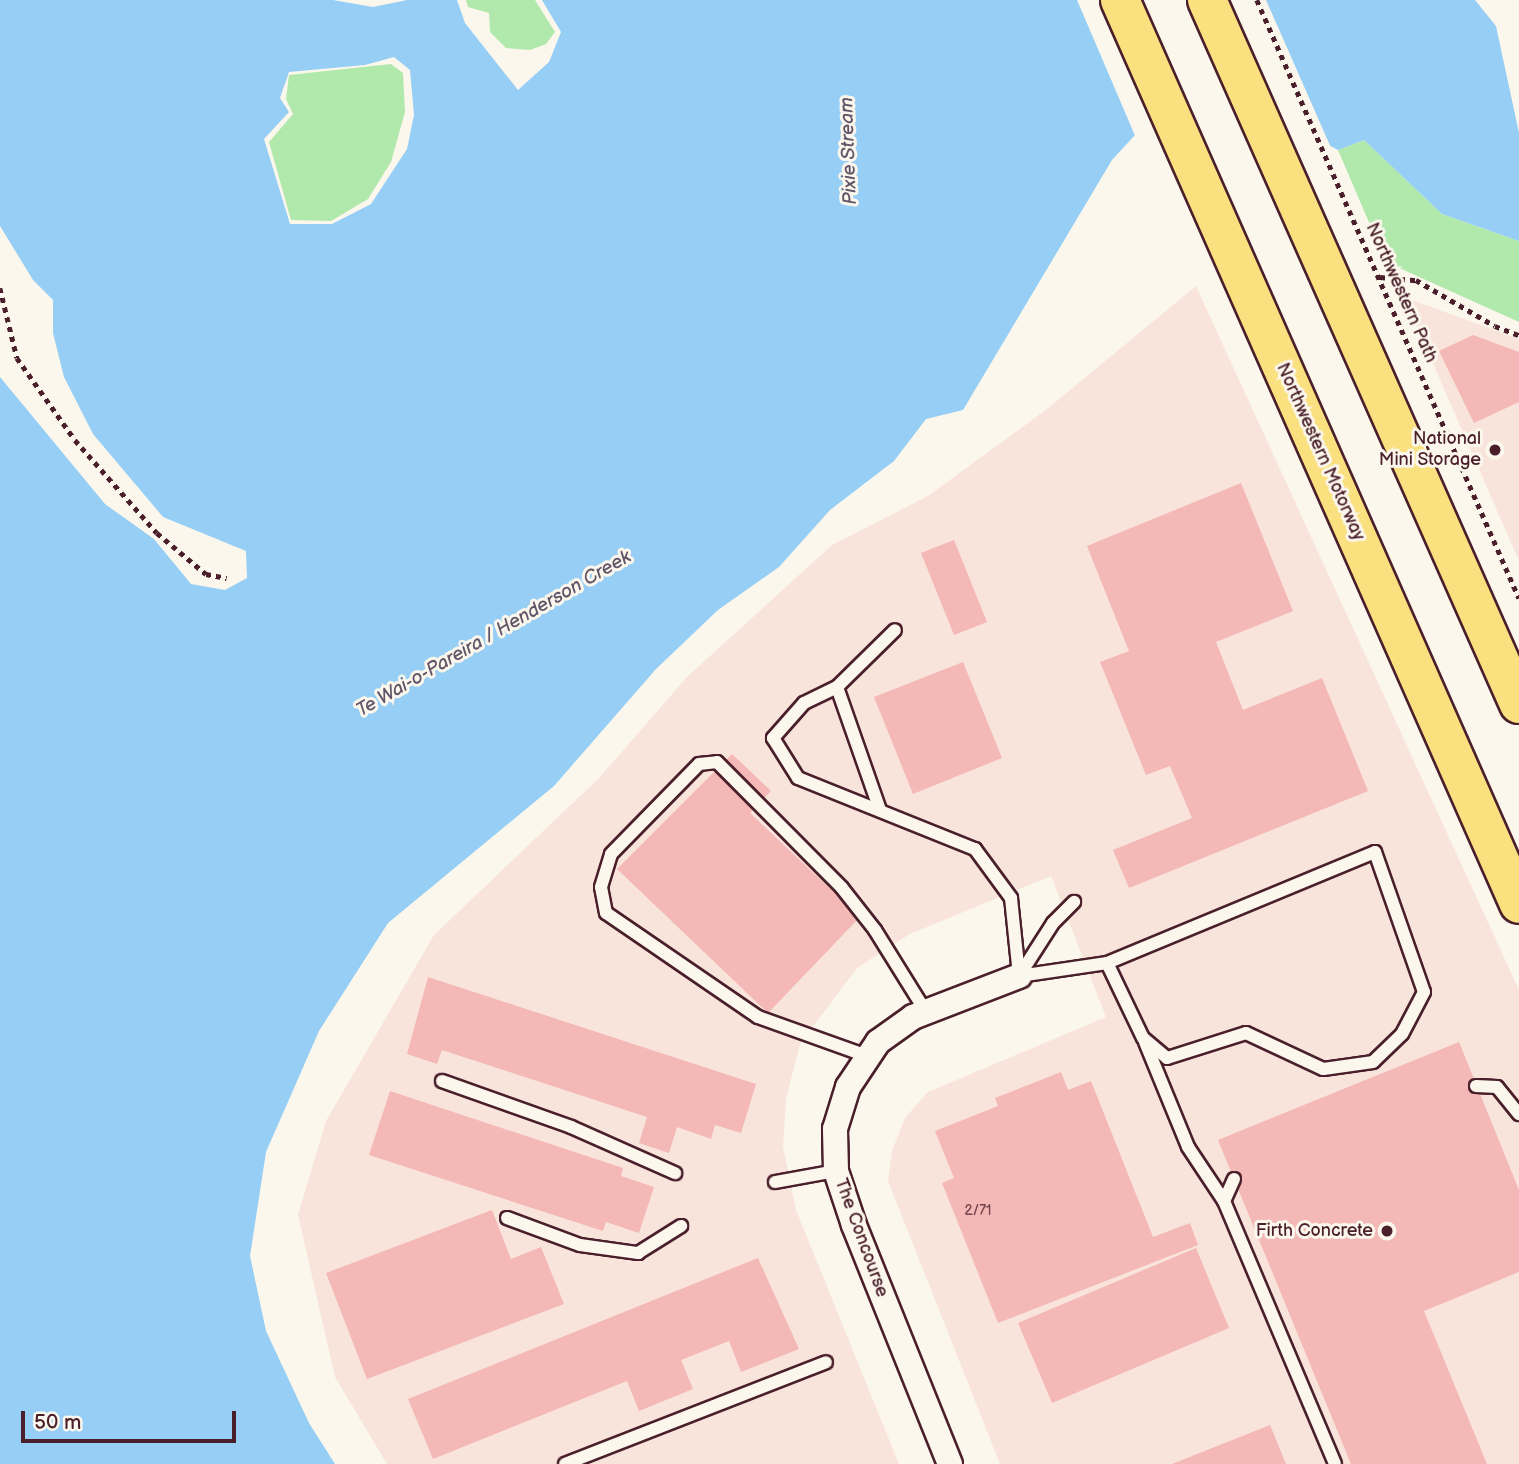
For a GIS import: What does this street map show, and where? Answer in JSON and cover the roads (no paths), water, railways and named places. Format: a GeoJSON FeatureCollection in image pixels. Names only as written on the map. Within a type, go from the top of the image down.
{"type":"FeatureCollection","features":[{"type":"Feature","properties":{"kind":"highway","name":"Northwestern Motorway"},"geometry":{"type":"LineString","coordinates":[[1120,0],[1519,904]]}},
{"type":"Feature","properties":{"kind":"highway"},"geometry":{"type":"LineString","coordinates":[[1207,0],[1519,704]]}},
{"type":"Feature","properties":{"kind":"street","name":"The Concourse"},"geometry":{"type":"LineString","coordinates":[[950,1464],[836,1171],[835,1129],[841,1106],[867,1056],[897,1028],[926,1012],[1019,976]]}},
{"type":"Feature","properties":{"kind":"lane"},"geometry":{"type":"LineString","coordinates":[[895,630],[837,687],[804,703],[773,738],[798,778],[975,849],[1011,898],[1019,976]]}},
{"type":"Feature","properties":{"kind":"lane"},"geometry":{"type":"LineString","coordinates":[[837,687],[880,810]]}},
{"type":"Feature","properties":{"kind":"lane"},"geometry":{"type":"LineString","coordinates":[[867,1056],[758,1017],[606,913],[601,887],[611,854],[699,764],[717,762],[763,805],[875,930],[926,1012]]}},
{"type":"Feature","properties":{"kind":"lane"},"geometry":{"type":"LineString","coordinates":[[1019,976],[1107,963],[1375,852],[1424,992],[1402,1034],[1373,1062],[1323,1069],[1246,1033],[1167,1058],[1143,1038]]}},
{"type":"Feature","properties":{"kind":"lane"},"geometry":{"type":"LineString","coordinates":[[1019,976],[1054,923],[1074,902]]}},
{"type":"Feature","properties":{"kind":"lane"},"geometry":{"type":"LineString","coordinates":[[1107,963],[1143,1038],[1188,1147],[1224,1201],[1335,1464]]}},
{"type":"Feature","properties":{"kind":"lane"},"geometry":{"type":"LineString","coordinates":[[442,1081],[571,1127],[675,1173]]}},
{"type":"Feature","properties":{"kind":"lane"},"geometry":{"type":"LineString","coordinates":[[1476,1086],[1497,1087],[1519,1114]]}},
{"type":"Feature","properties":{"kind":"lane"},"geometry":{"type":"LineString","coordinates":[[775,1182],[836,1171]]}},
{"type":"Feature","properties":{"kind":"lane"},"geometry":{"type":"LineString","coordinates":[[1224,1201],[1234,1179]]}},
{"type":"Feature","properties":{"kind":"lane"},"geometry":{"type":"LineString","coordinates":[[507,1217],[580,1245],[638,1253],[681,1226]]}},
{"type":"Feature","properties":{"kind":"lane"},"geometry":{"type":"LineString","coordinates":[[565,1464],[826,1362]]}},
{"type":"Feature","properties":{"kind":"water"},"geometry":{"type":"Polygon","coordinates":[[[0,0],[333,0],[373,7],[407,0],[457,0],[465,23],[518,90],[549,62],[561,32],[542,0],[1475,0],[1496,26],[1519,133],[1519,241],[1442,214],[1364,140],[1338,150],[1191,74],[1112,160],[963,410],[926,419],[894,461],[830,510],[779,567],[718,610],[656,669],[554,786],[388,923],[319,1031],[266,1152],[250,1256],[266,1331],[309,1423],[335,1464],[0,1464],[0,377],[105,504],[154,539],[191,584],[225,590],[247,578],[246,551],[163,517],[93,434],[64,377],[53,333],[53,300],[33,280],[0,226],[0,0]],[[394,57],[365,65],[289,72],[280,98],[289,112],[264,139],[290,224],[332,224],[371,204],[407,149],[414,115],[410,70],[394,57]]]}},
{"type":"Feature","properties":{"kind":"place","name":"National Mini Storage"},"geometry":{"type":"Point","coordinates":[1495,450]}},
{"type":"Feature","properties":{"kind":"place","name":"Firth Concrete"},"geometry":{"type":"Point","coordinates":[1387,1231]}},
{"type":"Feature","properties":{"kind":"water label","name":"Pixie Stream"},"geometry":{"type":"Point","coordinates":[849,151]}},
{"type":"Feature","properties":{"kind":"water label","name":"Te Wai-o-Pareira / Henderson Creek"},"geometry":{"type":"Point","coordinates":[494,634]}}]}
